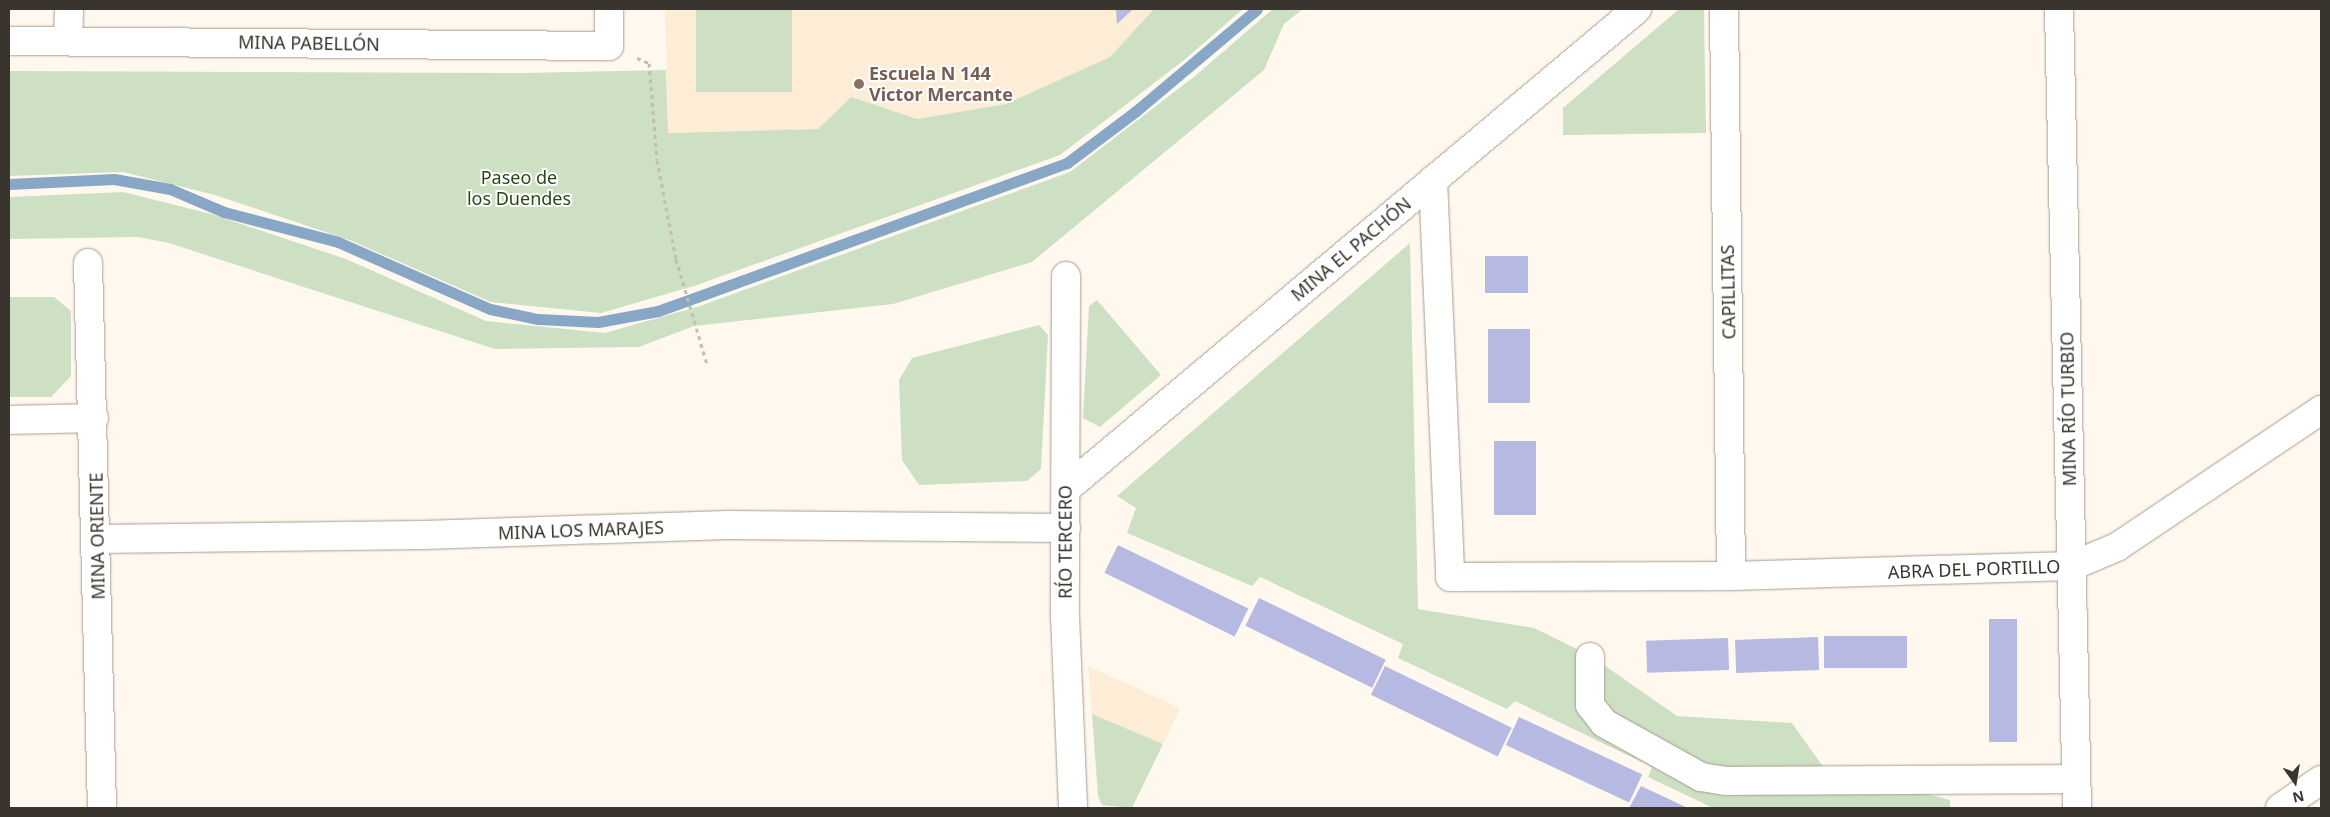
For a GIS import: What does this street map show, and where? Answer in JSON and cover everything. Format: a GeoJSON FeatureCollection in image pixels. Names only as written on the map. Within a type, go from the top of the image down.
{"type":"FeatureCollection","features":[{"type":"Feature","properties":{"kind":"street"},"geometry":{"type":"LineString","coordinates":[[68,41],[69,9]]}},
{"type":"Feature","properties":{"kind":"street"},"geometry":{"type":"LineString","coordinates":[[609,9],[609,46]]}},
{"type":"Feature","properties":{"kind":"street","name":"MINA EL PACHÓN"},"geometry":{"type":"LineString","coordinates":[[1066,489],[1636,9]]}},
{"type":"Feature","properties":{"kind":"street","name":"CAPILLITAS"},"geometry":{"type":"LineString","coordinates":[[1724,9],[1731,576]]}},
{"type":"Feature","properties":{"kind":"street","name":"MINA RÍO TURBIO"},"geometry":{"type":"LineString","coordinates":[[2059,9],[2077,808]]}},
{"type":"Feature","properties":{"kind":"street","name":"MINA PABELLÓN"},"geometry":{"type":"LineString","coordinates":[[9,41],[609,46]]}},
{"type":"Feature","properties":{"kind":"street","name":"ABRA DEL PORTILLO"},"geometry":{"type":"LineString","coordinates":[[1433,180],[1450,577],[1731,576],[2072,566],[2117,546],[2321,410]]}},
{"type":"Feature","properties":{"kind":"street","name":"MINA ORIENTE"},"geometry":{"type":"LineString","coordinates":[[88,263],[94,418],[102,808]]}},
{"type":"Feature","properties":{"kind":"street","name":"RÍO TERCERO"},"geometry":{"type":"LineString","coordinates":[[1066,276],[1065,616],[1073,808]]}},
{"type":"Feature","properties":{"kind":"street"},"geometry":{"type":"LineString","coordinates":[[9,420],[94,418]]}},
{"type":"Feature","properties":{"kind":"street","name":"MINA LOS MARAJES"},"geometry":{"type":"LineString","coordinates":[[97,539],[424,535],[728,525],[1066,528]]}},
{"type":"Feature","properties":{"kind":"street"},"geometry":{"type":"LineString","coordinates":[[1590,657],[1590,704],[1604,723],[1701,777],[1727,780],[2076,779]]}},
{"type":"Feature","properties":{"kind":"street"},"geometry":{"type":"LineString","coordinates":[[2280,808],[2321,780]]}},
{"type":"Feature","properties":{"kind":"path"},"geometry":{"type":"LineString","coordinates":[[609,46],[649,63],[657,160],[676,260],[707,364]]}},
{"type":"Feature","properties":{"kind":"shaded area","name":"Escuela N 144 Victor Mercante"},"geometry":{"type":"Polygon","coordinates":[[[665,9],[1154,9],[1110,57],[1006,104],[917,119],[851,98],[818,129],[668,133],[665,9]]]}},
{"type":"Feature","properties":{"kind":"shaded area"},"geometry":{"type":"Polygon","coordinates":[[[1088,666],[1180,708],[1163,744],[1092,714],[1088,666]]]}},
{"type":"Feature","properties":{"kind":"green space"},"geometry":{"type":"Polygon","coordinates":[[[696,9],[792,9],[792,92],[696,92],[696,9]]]}},
{"type":"Feature","properties":{"kind":"green space","name":"Paseo de los Duendes"},"geometry":{"type":"Polygon","coordinates":[[[1154,9],[1243,9],[1183,61],[1060,155],[694,286],[601,313],[491,302],[352,241],[215,195],[123,172],[9,176],[9,71],[523,73],[666,70],[668,133],[818,129],[851,97],[917,119],[1006,104],[1110,57],[1154,9]]]}},
{"type":"Feature","properties":{"kind":"green space"},"geometry":{"type":"Polygon","coordinates":[[[1273,9],[1303,9],[1284,24],[1264,70],[1032,262],[893,304],[694,326],[639,347],[495,349],[169,243],[138,237],[9,239],[9,197],[123,192],[211,214],[346,259],[486,321],[605,333],[700,306],[1070,172],[1195,76],[1273,9]]]}},
{"type":"Feature","properties":{"kind":"green space"},"geometry":{"type":"Polygon","coordinates":[[[1679,9],[1704,9],[1706,133],[1563,135],[1563,108],[1679,9]]]}},
{"type":"Feature","properties":{"kind":"green space"},"geometry":{"type":"Polygon","coordinates":[[[1410,243],[1418,609],[1534,628],[1591,656],[1677,716],[1792,723],[1831,778],[1905,788],[1950,800],[1950,808],[1713,808],[1648,777],[1652,767],[1515,701],[1507,709],[1398,658],[1403,644],[1260,577],[1252,586],[1127,533],[1136,508],[1117,496],[1410,243]]]}},
{"type":"Feature","properties":{"kind":"green space"},"geometry":{"type":"Polygon","coordinates":[[[9,297],[54,297],[71,311],[71,376],[51,397],[9,397],[9,297]]]}},
{"type":"Feature","properties":{"kind":"green space"},"geometry":{"type":"Polygon","coordinates":[[[1097,300],[1161,375],[1100,427],[1083,418],[1089,306],[1097,300]]]}},
{"type":"Feature","properties":{"kind":"green space"},"geometry":{"type":"Polygon","coordinates":[[[1039,325],[1048,335],[1041,469],[1027,481],[919,485],[902,460],[899,380],[912,358],[1039,325]]]}},
{"type":"Feature","properties":{"kind":"green space"},"geometry":{"type":"Polygon","coordinates":[[[1092,714],[1163,744],[1132,808],[1102,805],[1098,796],[1092,714]]]}},
{"type":"Feature","properties":{"kind":"building"},"geometry":{"type":"Polygon","coordinates":[[[1116,9],[1133,9],[1117,24],[1116,9]]]}},
{"type":"Feature","properties":{"kind":"building"},"geometry":{"type":"Polygon","coordinates":[[[1485,256],[1528,256],[1528,293],[1485,293],[1485,256]]]}},
{"type":"Feature","properties":{"kind":"building"},"geometry":{"type":"Polygon","coordinates":[[[1488,329],[1530,329],[1530,403],[1488,403],[1488,329]]]}},
{"type":"Feature","properties":{"kind":"building"},"geometry":{"type":"Polygon","coordinates":[[[1494,441],[1536,441],[1536,515],[1494,515],[1494,441]]]}},
{"type":"Feature","properties":{"kind":"building"},"geometry":{"type":"Polygon","coordinates":[[[1118,545],[1248,609],[1235,636],[1104,573],[1118,545]]]}},
{"type":"Feature","properties":{"kind":"building"},"geometry":{"type":"Polygon","coordinates":[[[1259,598],[1386,660],[1372,688],[1245,626],[1259,598]]]}},
{"type":"Feature","properties":{"kind":"building"},"geometry":{"type":"Polygon","coordinates":[[[1989,619],[2017,619],[2017,742],[1989,742],[1989,619]]]}},
{"type":"Feature","properties":{"kind":"building"},"geometry":{"type":"Polygon","coordinates":[[[1824,636],[1907,636],[1907,668],[1824,668],[1824,636]]]}},
{"type":"Feature","properties":{"kind":"building"},"geometry":{"type":"Polygon","coordinates":[[[1818,637],[1819,670],[1736,673],[1735,640],[1818,637]]]}},
{"type":"Feature","properties":{"kind":"building"},"geometry":{"type":"Polygon","coordinates":[[[1728,638],[1729,670],[1647,673],[1646,641],[1728,638]]]}},
{"type":"Feature","properties":{"kind":"building"},"geometry":{"type":"Polygon","coordinates":[[[1385,666],[1512,728],[1498,757],[1371,695],[1385,666]]]}},
{"type":"Feature","properties":{"kind":"building"},"geometry":{"type":"Polygon","coordinates":[[[1519,717],[1642,774],[1629,803],[1506,745],[1519,717]]]}},
{"type":"Feature","properties":{"kind":"building"},"geometry":{"type":"Polygon","coordinates":[[[1641,786],[1688,808],[1629,808],[1641,786]]]}},
{"type":"Feature","properties":{"kind":"waterway"},"geometry":{"type":"LineString","coordinates":[[9,184],[114,179],[170,189],[224,212],[338,242],[490,309],[538,319],[598,322],[658,311],[1067,163],[1136,111],[1257,9]]}},
{"type":"Feature","properties":{"kind":"place","name":"Escuela N 144 Victor Mercante"},"geometry":{"type":"Point","coordinates":[859,84]}}]}
